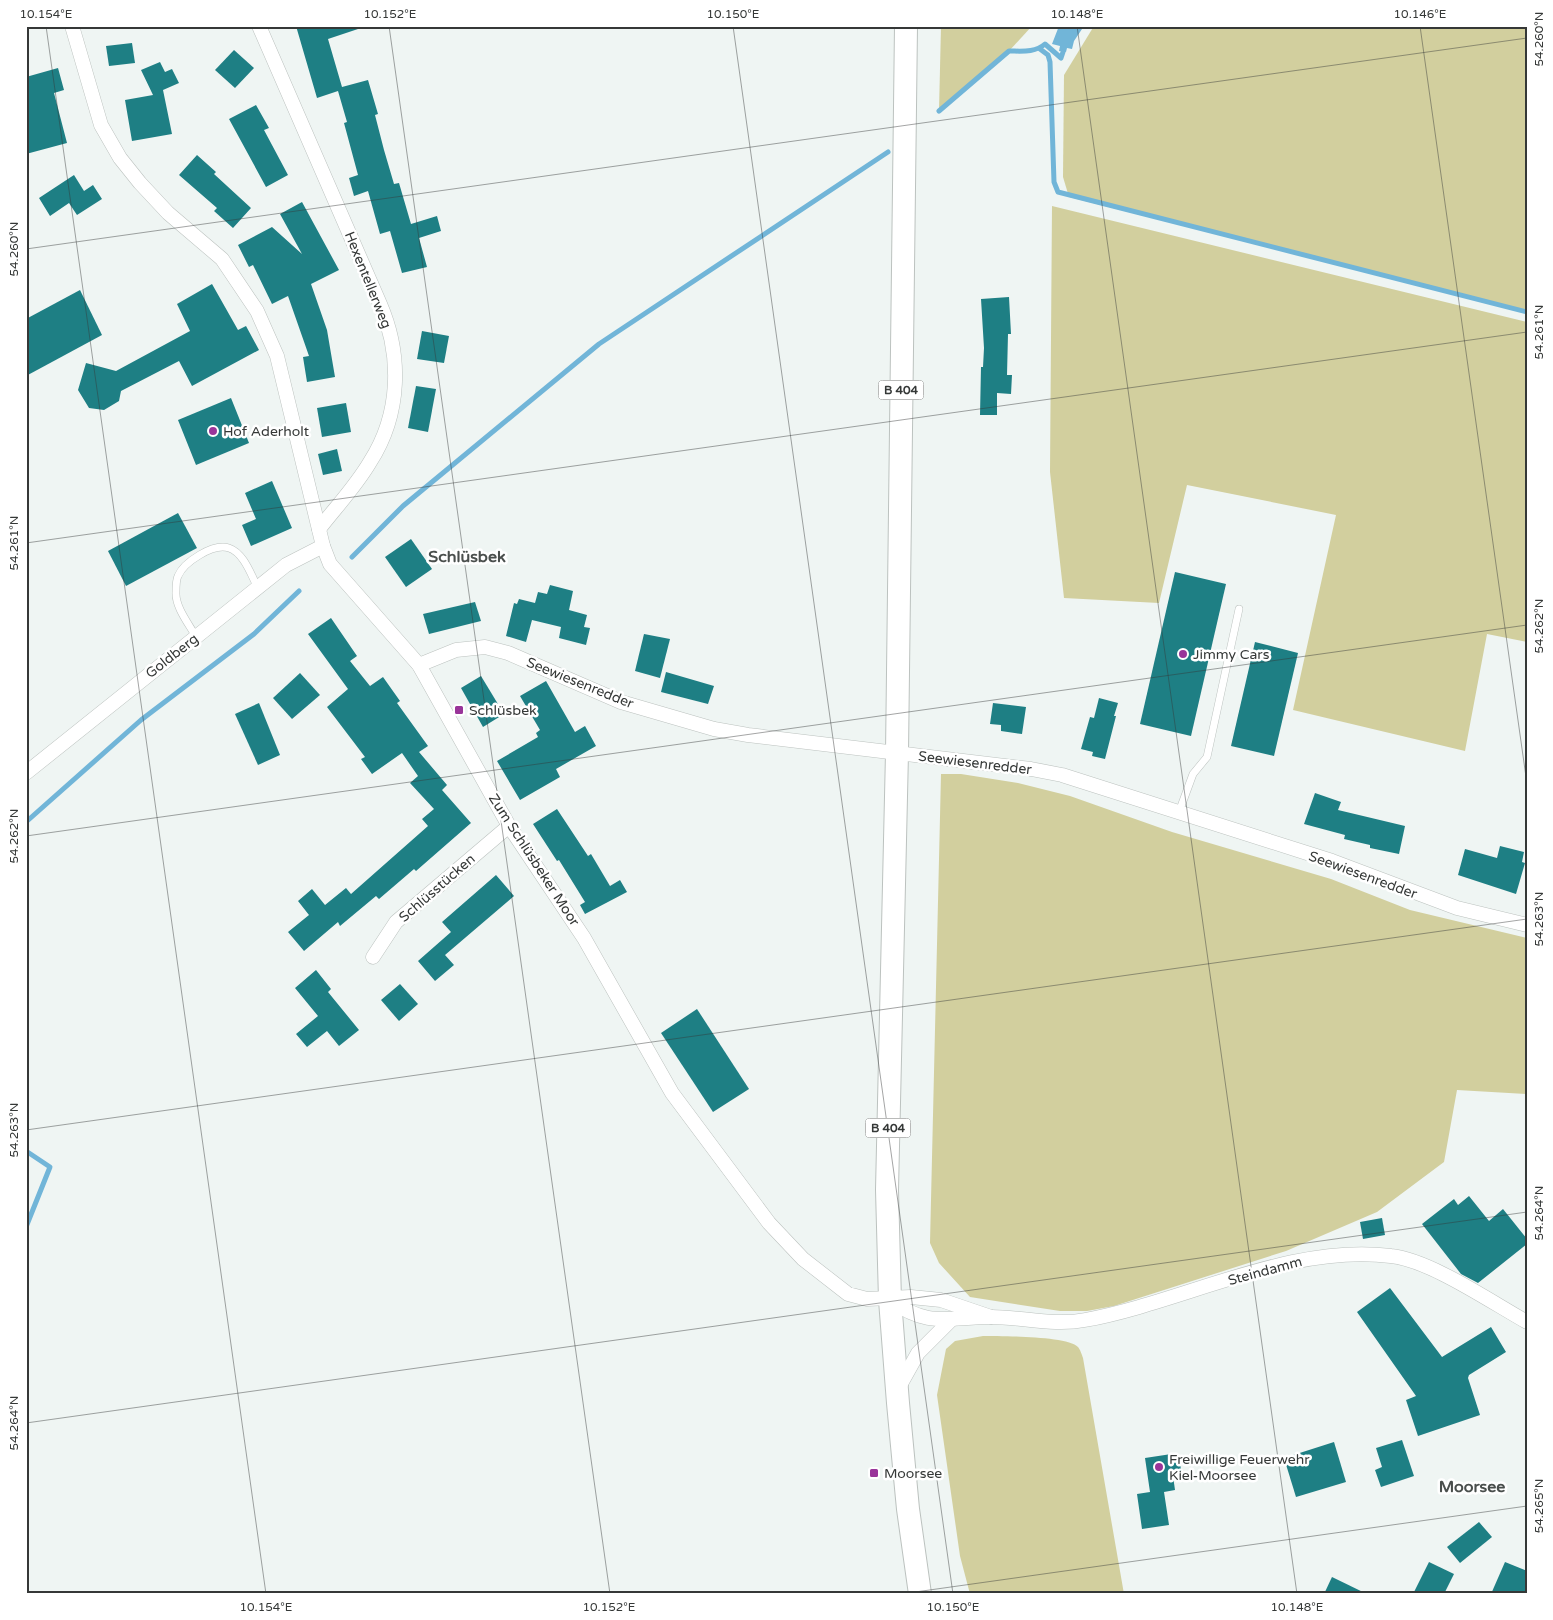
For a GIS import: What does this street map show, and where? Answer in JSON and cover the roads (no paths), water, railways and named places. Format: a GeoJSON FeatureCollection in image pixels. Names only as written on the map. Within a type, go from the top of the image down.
{"type":"FeatureCollection","features":[{"type":"Feature","properties":{"kind":"main road","name":"B 404"},"geometry":{"type":"LineString","coordinates":[[906,26],[897,753],[887,1190],[890,1300],[908,1509],[920,1594]]}},
{"type":"Feature","properties":{"kind":"street","name":"Zum Schlüsbeker Moor"},"geometry":{"type":"LineString","coordinates":[[72,26],[102,125],[120,158],[168,213],[222,259],[258,311],[277,356],[323,546],[330,564],[419,665],[509,826],[584,938],[672,1093],[769,1223],[803,1259],[839,1289],[859,1298],[890,1300]]}},
{"type":"Feature","properties":{"kind":"street","name":"Hexentellerweg"},"geometry":{"type":"LineString","coordinates":[[259,26],[383,310],[393,345],[396,369],[395,390],[383,438],[370,462],[319,530]]}},
{"type":"Feature","properties":{"kind":"street","name":"Goldberg"},"geometry":{"type":"LineString","coordinates":[[26,773],[286,565],[323,546]]}},
{"type":"Feature","properties":{"kind":"street","name":"Seewiesenredder"},"geometry":{"type":"LineString","coordinates":[[419,665],[456,650],[485,647],[508,653],[620,702],[714,729],[779,739],[1031,769],[1062,775],[1348,867],[1457,908],[1527,925]]}},
{"type":"Feature","properties":{"kind":"street","name":"Schlüsstücken"},"geometry":{"type":"LineString","coordinates":[[373,957],[396,922],[509,826]]}},
{"type":"Feature","properties":{"kind":"street","name":"Steindamm"},"geometry":{"type":"LineString","coordinates":[[890,1300],[910,1314],[951,1320],[991,1317],[1048,1322],[1083,1321],[1298,1260],[1365,1255],[1392,1256],[1423,1264],[1527,1322]]}},
{"type":"Feature","properties":{"kind":"street","name":"Steindamm"},"geometry":{"type":"LineString","coordinates":[[890,1300],[911,1297],[941,1300],[991,1317]]}},
{"type":"Feature","properties":{"kind":"street"},"geometry":{"type":"LineString","coordinates":[[898,1390],[918,1353],[951,1320]]}},
{"type":"Feature","properties":{"kind":"lane"},"geometry":{"type":"LineString","coordinates":[[196,637],[178,606],[175,593],[178,577],[185,567],[202,554],[214,549],[229,548],[240,556],[258,588]]}},
{"type":"Feature","properties":{"kind":"lane"},"geometry":{"type":"LineString","coordinates":[[1178,812],[1192,774],[1207,757],[1239,609]]}},
{"type":"Feature","properties":{"kind":"water"},"geometry":{"type":"Polygon","coordinates":[[[1059,26],[1084,26],[1074,41],[1072,49],[1067,48],[1066,52],[1059,51],[1060,46],[1052,44],[1059,26]]]}},
{"type":"Feature","properties":{"kind":"waterway"},"geometry":{"type":"LineString","coordinates":[[939,111],[1009,51],[1032,50],[1045,44],[1061,58],[1063,52]]}},
{"type":"Feature","properties":{"kind":"waterway"},"geometry":{"type":"LineString","coordinates":[[1040,49],[1048,55],[1050,62],[1054,182],[1058,192],[1527,312]]}},
{"type":"Feature","properties":{"kind":"waterway"},"geometry":{"type":"LineString","coordinates":[[352,557],[403,506],[599,344],[888,152]]}},
{"type":"Feature","properties":{"kind":"waterway"},"geometry":{"type":"LineString","coordinates":[[26,822],[141,720],[254,634],[299,591]]}},
{"type":"Feature","properties":{"kind":"waterway","name":"Schlüsbek"},"geometry":{"type":"LineString","coordinates":[[26,1151],[50,1167],[26,1227]]}},
{"type":"Feature","properties":{"kind":"place","name":"Hof Aderholt"},"geometry":{"type":"Point","coordinates":[213,431]}},
{"type":"Feature","properties":{"kind":"place","name":"Jimmy Cars"},"geometry":{"type":"Point","coordinates":[1183,654]}},
{"type":"Feature","properties":{"kind":"place","name":"Schlüsbek"},"geometry":{"type":"Point","coordinates":[459,710]}},
{"type":"Feature","properties":{"kind":"place","name":"Freiwillige Feuerwehr Kiel-Moorsee"},"geometry":{"type":"Point","coordinates":[1159,1467]}},
{"type":"Feature","properties":{"kind":"place","name":"Moorsee"},"geometry":{"type":"Point","coordinates":[874,1473]}},
{"type":"Feature","properties":{"kind":"district","name":"Schlüsbek"},"geometry":{"type":"Point","coordinates":[467,557]}},
{"type":"Feature","properties":{"kind":"district","name":"Moorsee"},"geometry":{"type":"Point","coordinates":[1472,1487]}}]}
